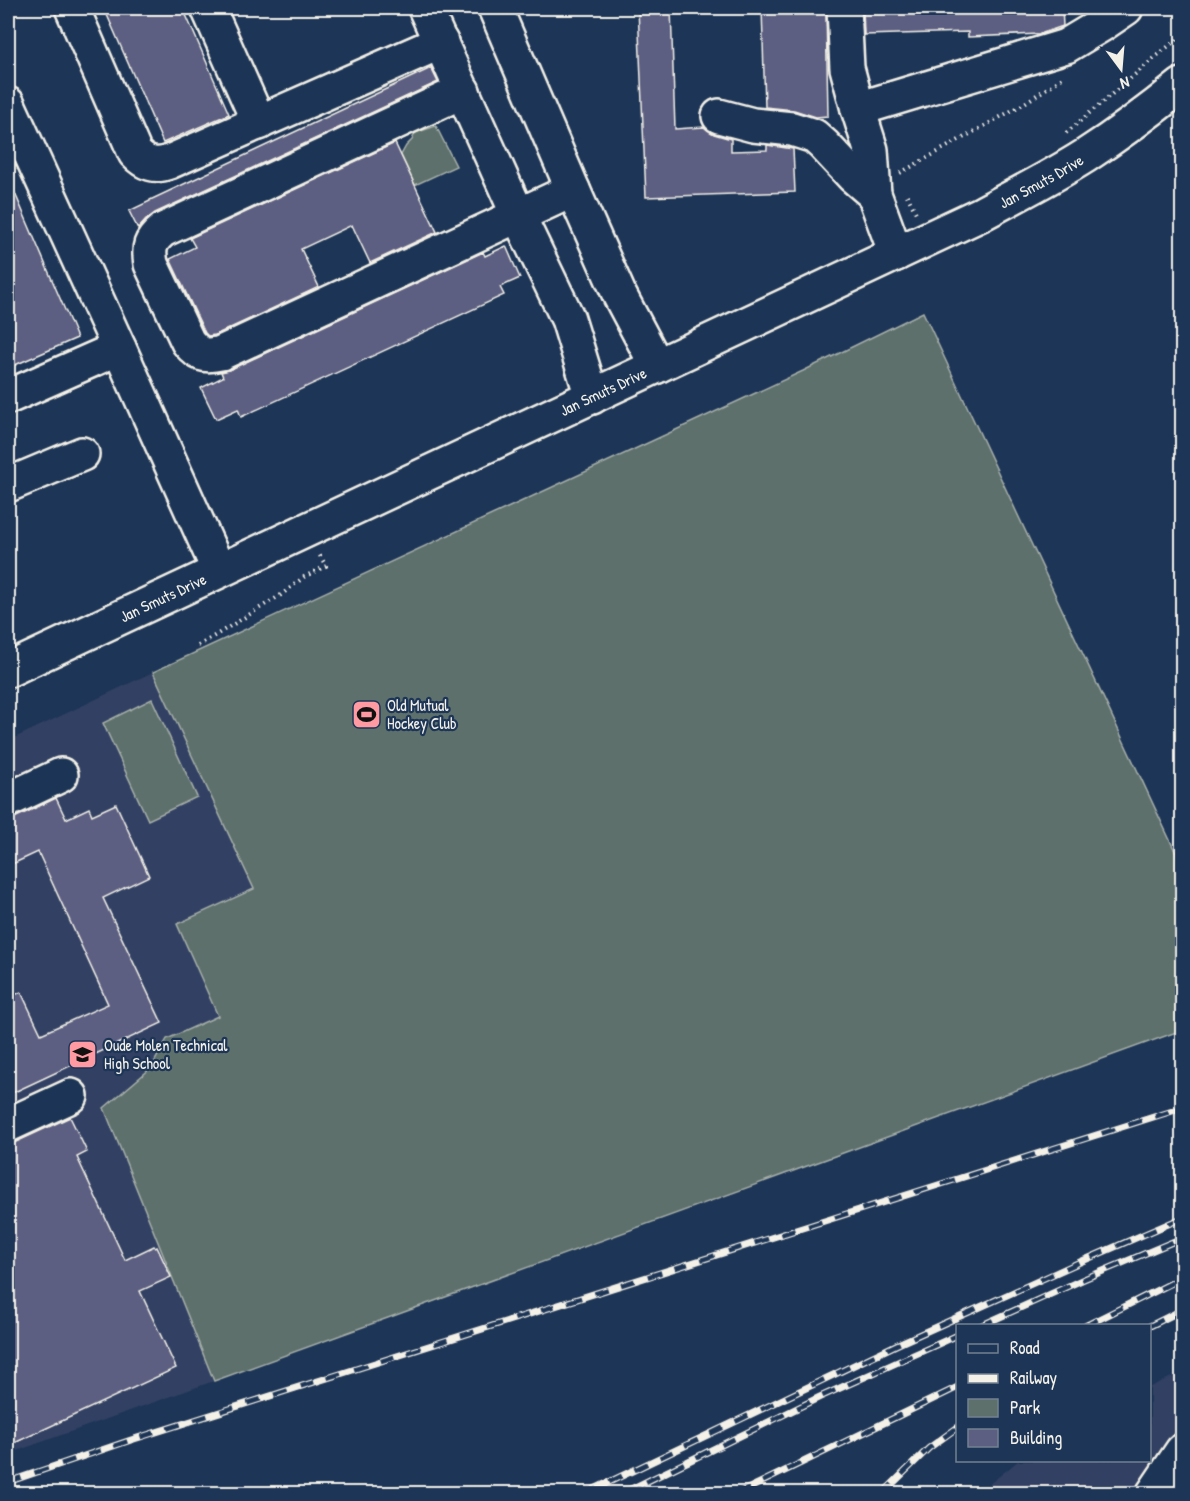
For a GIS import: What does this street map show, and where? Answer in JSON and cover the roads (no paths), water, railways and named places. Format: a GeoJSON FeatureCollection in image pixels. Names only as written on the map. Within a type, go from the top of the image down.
{"type":"FeatureCollection","features":[{"type":"Feature","properties":{"kind":"main road"},"geometry":{"type":"LineString","coordinates":[[72,8],[135,153],[145,162],[153,165],[162,165],[441,42]]}},
{"type":"Feature","properties":{"kind":"main road"},"geometry":{"type":"LineString","coordinates":[[208,8],[259,123]]}},
{"type":"Feature","properties":{"kind":"main road"},"geometry":{"type":"LineString","coordinates":[[425,8],[518,215],[568,319],[591,397]]}},
{"type":"Feature","properties":{"kind":"main road"},"geometry":{"type":"LineString","coordinates":[[495,8],[620,296],[657,366]]}},
{"type":"Feature","properties":{"kind":"main road"},"geometry":{"type":"LineString","coordinates":[[844,8],[847,68],[871,150],[885,184],[892,244]]}},
{"type":"Feature","properties":{"kind":"main road"},"geometry":{"type":"LineString","coordinates":[[858,109],[1066,46],[1126,8]]}},
{"type":"Feature","properties":{"kind":"main road","name":"Jan Smuts Drive"},"geometry":{"type":"LineString","coordinates":[[8,670],[657,366],[892,244],[981,214],[1087,155],[1137,121],[1182,86]]}},
{"type":"Feature","properties":{"kind":"main road"},"geometry":{"type":"LineString","coordinates":[[463,91],[163,230],[153,238],[148,251],[151,264],[188,342],[196,352],[208,356],[221,353],[573,190]]}},
{"type":"Feature","properties":{"kind":"main road"},"geometry":{"type":"LineString","coordinates":[[8,104],[219,571]]}},
{"type":"Feature","properties":{"kind":"main road"},"geometry":{"type":"LineString","coordinates":[[719,116],[753,125],[792,129],[814,136],[853,176],[885,184]]}},
{"type":"Feature","properties":{"kind":"main road"},"geometry":{"type":"LineString","coordinates":[[8,397],[119,348]]}},
{"type":"Feature","properties":{"kind":"main road"},"geometry":{"type":"LineString","coordinates":[[8,485],[82,453]]}},
{"type":"Feature","properties":{"kind":"main road"},"geometry":{"type":"LineString","coordinates":[[8,800],[61,775]]}},
{"type":"Feature","properties":{"kind":"main road"},"geometry":{"type":"LineString","coordinates":[[8,1125],[71,1096]]}},
{"type":"Feature","properties":{"kind":"main road"},"geometry":{"type":"LineString","coordinates":[[1153,1494],[1182,1451]]}},
{"type":"Feature","properties":{"kind":"railway"},"geometry":{"type":"LineString","coordinates":[[8,1482],[131,1440],[1182,1108]]}},
{"type":"Feature","properties":{"kind":"railway"},"geometry":{"type":"LineString","coordinates":[[584,1494],[896,1345],[1182,1218]]}},
{"type":"Feature","properties":{"kind":"railway"},"geometry":{"type":"LineString","coordinates":[[984,1324],[1182,1238]]}},
{"type":"Feature","properties":{"kind":"railway"},"geometry":{"type":"LineString","coordinates":[[1089,1324],[1182,1278]]}},
{"type":"Feature","properties":{"kind":"railway"},"geometry":{"type":"LineString","coordinates":[[1151,1326],[1182,1310]]}},
{"type":"Feature","properties":{"kind":"railway"},"geometry":{"type":"LineString","coordinates":[[621,1494],[820,1397],[956,1336]]}},
{"type":"Feature","properties":{"kind":"railway"},"geometry":{"type":"LineString","coordinates":[[737,1494],[956,1388]]}},
{"type":"Feature","properties":{"kind":"railway"},"geometry":{"type":"LineString","coordinates":[[882,1494],[929,1448],[956,1428]]}},
{"type":"Feature","properties":{"kind":"place","name":"Old Mutual Hockey Club"},"geometry":{"type":"Point","coordinates":[366,714]}},
{"type":"Feature","properties":{"kind":"place","name":"Oude Molen Technical High School"},"geometry":{"type":"Point","coordinates":[83,1054]}}]}
